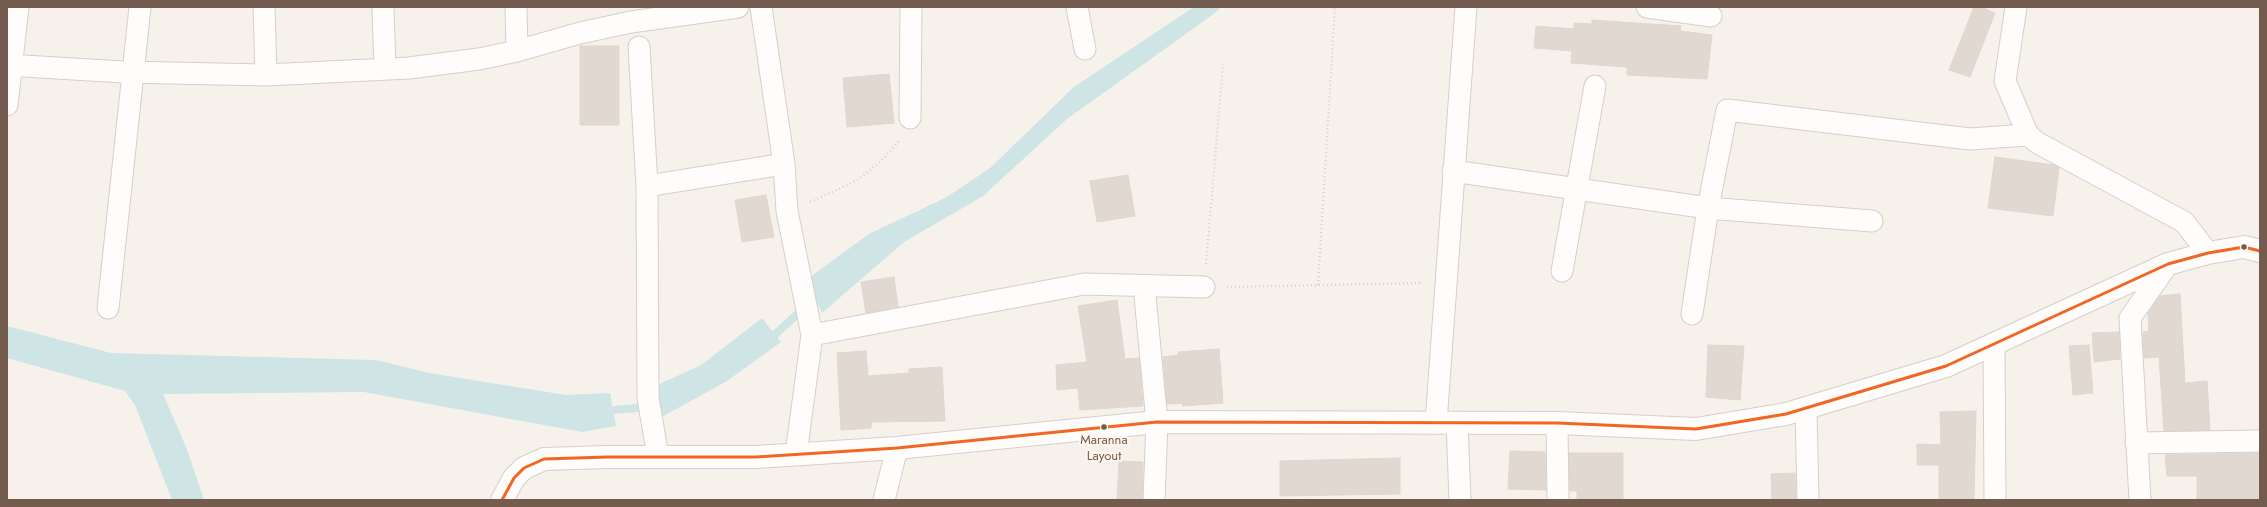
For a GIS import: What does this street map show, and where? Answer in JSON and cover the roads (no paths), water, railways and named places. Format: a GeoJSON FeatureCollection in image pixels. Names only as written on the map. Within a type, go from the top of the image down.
{"type":"FeatureCollection","features":[{"type":"Feature","properties":{"kind":"street"},"geometry":{"type":"LineString","coordinates":[[7,105],[9,65],[18,7]]}},
{"type":"Feature","properties":{"kind":"street"},"geometry":{"type":"LineString","coordinates":[[108,308],[140,7]]}},
{"type":"Feature","properties":{"kind":"street"},"geometry":{"type":"LineString","coordinates":[[264,7],[266,75]]}},
{"type":"Feature","properties":{"kind":"street"},"geometry":{"type":"LineString","coordinates":[[383,7],[385,68]]}},
{"type":"Feature","properties":{"kind":"street"},"geometry":{"type":"LineString","coordinates":[[516,7],[518,51]]}},
{"type":"Feature","properties":{"kind":"street"},"geometry":{"type":"LineString","coordinates":[[9,65],[133,72],[266,75],[385,68],[479,59],[518,51],[631,15],[738,7]]}},
{"type":"Feature","properties":{"kind":"street"},"geometry":{"type":"LineString","coordinates":[[760,7],[784,164],[788,211],[811,331],[796,454]]}},
{"type":"Feature","properties":{"kind":"street"},"geometry":{"type":"LineString","coordinates":[[910,118],[911,7]]}},
{"type":"Feature","properties":{"kind":"street"},"geometry":{"type":"LineString","coordinates":[[1077,7],[1085,49]]}},
{"type":"Feature","properties":{"kind":"street"},"geometry":{"type":"LineString","coordinates":[[1460,500],[1446,422],[1445,282],[1466,7]]}},
{"type":"Feature","properties":{"kind":"street"},"geometry":{"type":"LineString","coordinates":[[1647,7],[1711,16]]}},
{"type":"Feature","properties":{"kind":"street"},"geometry":{"type":"LineString","coordinates":[[2016,7],[2005,81],[2028,135],[2038,143],[2184,222],[2208,252]]}},
{"type":"Feature","properties":{"kind":"street"},"geometry":{"type":"LineString","coordinates":[[639,47],[647,186],[649,402],[658,457]]}},
{"type":"Feature","properties":{"kind":"street"},"geometry":{"type":"LineString","coordinates":[[1562,271],[1578,189],[1595,86]]}},
{"type":"Feature","properties":{"kind":"street"},"geometry":{"type":"LineString","coordinates":[[1692,314],[1708,208],[1727,110],[1970,139],[2028,135]]}},
{"type":"Feature","properties":{"kind":"street"},"geometry":{"type":"LineString","coordinates":[[647,186],[784,164]]}},
{"type":"Feature","properties":{"kind":"street"},"geometry":{"type":"LineString","coordinates":[[1453,171],[1708,208],[1872,221]]}},
{"type":"Feature","properties":{"kind":"street"},"geometry":{"type":"LineString","coordinates":[[502,500],[514,478],[524,468],[544,459],[658,457],[756,458],[897,448],[1157,422],[1557,423],[1696,429],[1786,414],[1946,366],[2168,264],[2208,252],[2244,247],[2260,251]]}},
{"type":"Feature","properties":{"kind":"street"},"geometry":{"type":"LineString","coordinates":[[2140,500],[2130,318],[2168,264]]}},
{"type":"Feature","properties":{"kind":"street"},"geometry":{"type":"LineString","coordinates":[[811,331],[1084,284],[1204,287]]}},
{"type":"Feature","properties":{"kind":"street"},"geometry":{"type":"LineString","coordinates":[[1144,286],[1157,422],[1154,500]]}},
{"type":"Feature","properties":{"kind":"street"},"geometry":{"type":"LineString","coordinates":[[1994,344],[1995,500]]}},
{"type":"Feature","properties":{"kind":"street"},"geometry":{"type":"LineString","coordinates":[[1806,408],[1808,500]]}},
{"type":"Feature","properties":{"kind":"street"},"geometry":{"type":"LineString","coordinates":[[1557,423],[1558,500]]}},
{"type":"Feature","properties":{"kind":"street"},"geometry":{"type":"LineString","coordinates":[[2136,443],[2260,441]]}},
{"type":"Feature","properties":{"kind":"street"},"geometry":{"type":"LineString","coordinates":[[884,500],[897,448]]}},
{"type":"Feature","properties":{"kind":"waterway"},"geometry":{"type":"LineString","coordinates":[[768,341],[805,307]]}},
{"type":"Feature","properties":{"kind":"waterway"},"geometry":{"type":"LineString","coordinates":[[603,411],[649,407]]}},
{"type":"Feature","properties":{"kind":"place","name":"Maranna Layout"},"geometry":{"type":"Point","coordinates":[1104,427]}}]}
